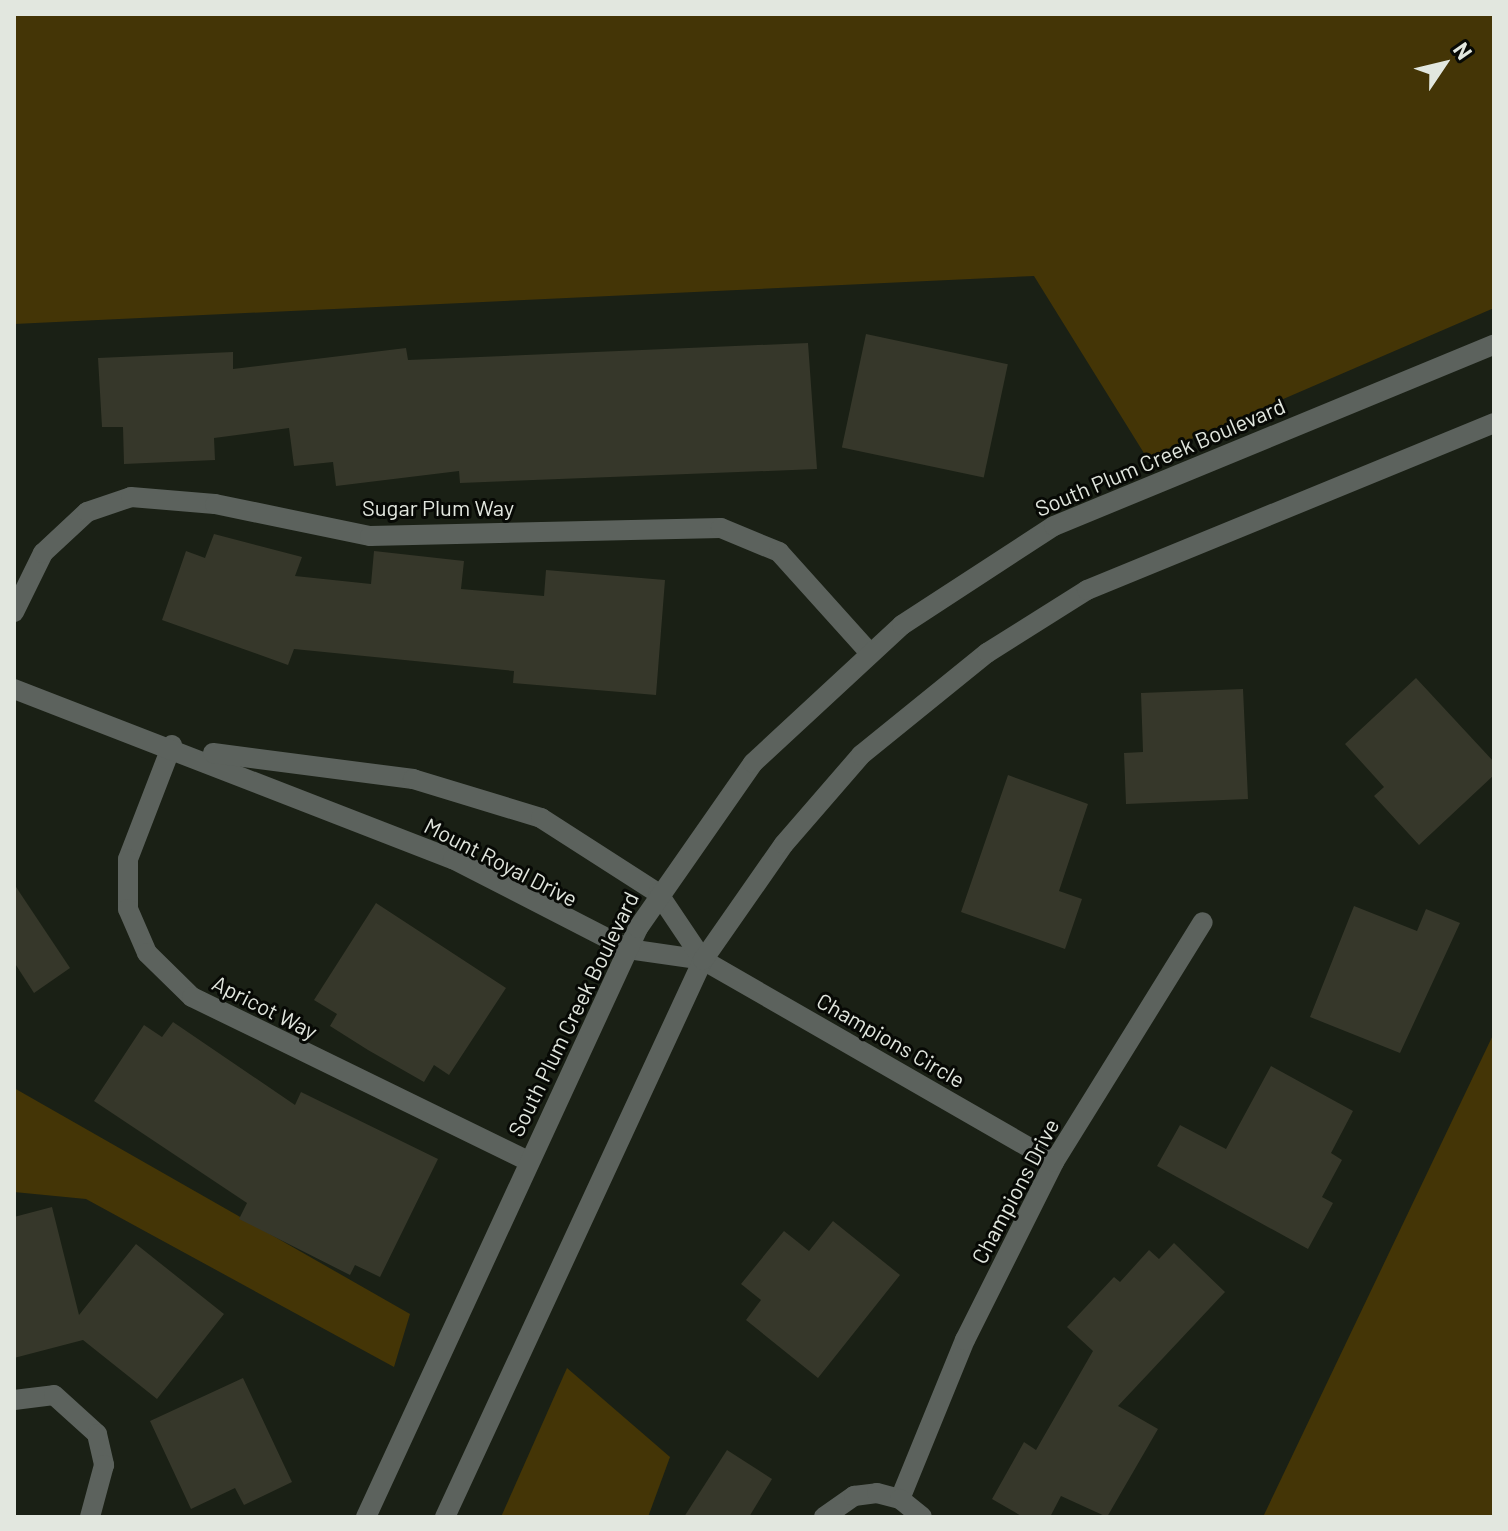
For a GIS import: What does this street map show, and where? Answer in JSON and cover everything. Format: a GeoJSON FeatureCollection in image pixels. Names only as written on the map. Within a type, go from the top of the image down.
{"type":"FeatureCollection","features":[{"type":"Feature","properties":{"kind":"street","name":"South Plum Creek Boulevard"},"geometry":{"type":"LineString","coordinates":[[366,1517],[628,949],[658,893],[753,763],[869,652],[1054,526],[1494,345]]}},
{"type":"Feature","properties":{"kind":"street"},"geometry":{"type":"LineString","coordinates":[[445,1517],[703,960],[784,844],[861,755],[1025,627],[1134,569],[1494,423]]}},
{"type":"Feature","properties":{"kind":"street","name":"Sugar Plum Way"},"geometry":{"type":"LineString","coordinates":[[14,612],[43,553],[87,512],[131,497],[215,504],[370,536],[721,528],[779,552],[869,652]]}},
{"type":"Feature","properties":{"kind":"street","name":"Mount Royal Drive"},"geometry":{"type":"LineString","coordinates":[[14,689],[172,745],[453,859],[628,949],[703,960]]}},
{"type":"Feature","properties":{"kind":"street","name":"Mount Royal Drive"},"geometry":{"type":"LineString","coordinates":[[172,745],[484,796],[589,845],[658,893],[703,960]]}},
{"type":"Feature","properties":{"kind":"street","name":"Apricot Way"},"geometry":{"type":"LineString","coordinates":[[172,745],[128,859],[128,909],[147,953],[192,997],[528,1161]]}},
{"type":"Feature","properties":{"kind":"street","name":"Champions Drive"},"geometry":{"type":"LineString","coordinates":[[900,1499],[965,1340],[1054,1162],[1203,922]]}},
{"type":"Feature","properties":{"kind":"street","name":"Champions Circle"},"geometry":{"type":"LineString","coordinates":[[703,960],[1054,1162]]}},
{"type":"Feature","properties":{"kind":"street"},"geometry":{"type":"LineString","coordinates":[[14,1400],[54,1395],[97,1434],[104,1465],[90,1517]]}},
{"type":"Feature","properties":{"kind":"street"},"geometry":{"type":"LineString","coordinates":[[824,1517],[854,1496],[900,1499],[922,1517]]}},
{"type":"Feature","properties":{"kind":"shaded area"},"geometry":{"type":"Polygon","coordinates":[[[14,14],[1494,14],[1494,308],[1147,458],[1034,276],[14,324],[14,14]]]}},
{"type":"Feature","properties":{"kind":"shaded area"},"geometry":{"type":"Polygon","coordinates":[[[1494,1033],[1494,1517],[1263,1517],[1494,1033]]]}},
{"type":"Feature","properties":{"kind":"shaded area"},"geometry":{"type":"Polygon","coordinates":[[[14,1088],[410,1314],[394,1367],[86,1199],[14,1192],[14,1088]]]}},
{"type":"Feature","properties":{"kind":"shaded area"},"geometry":{"type":"Polygon","coordinates":[[[567,1368],[670,1457],[648,1517],[501,1517],[567,1368]]]}},
{"type":"Feature","properties":{"kind":"building"},"geometry":{"type":"Polygon","coordinates":[[[866,334],[1008,364],[984,478],[842,447],[866,334]]]}},
{"type":"Feature","properties":{"kind":"building"},"geometry":{"type":"Polygon","coordinates":[[[808,343],[817,469],[460,483],[459,471],[336,486],[333,462],[294,466],[289,428],[214,438],[215,460],[124,464],[123,427],[102,427],[98,358],[233,352],[233,369],[406,348],[408,360],[808,343]]]}},
{"type":"Feature","properties":{"kind":"building"},"geometry":{"type":"Polygon","coordinates":[[[214,534],[302,557],[295,576],[371,584],[374,551],[464,561],[461,589],[544,596],[546,570],[665,580],[656,695],[513,683],[514,671],[294,649],[288,665],[162,620],[186,551],[205,558],[214,534]]]}},
{"type":"Feature","properties":{"kind":"building"},"geometry":{"type":"Polygon","coordinates":[[[1416,678],[1494,762],[1494,775],[1419,845],[1374,796],[1384,787],[1345,744],[1416,678]]]}},
{"type":"Feature","properties":{"kind":"building"},"geometry":{"type":"Polygon","coordinates":[[[1243,689],[1248,799],[1126,804],[1124,753],[1143,752],[1141,693],[1243,689]]]}},
{"type":"Feature","properties":{"kind":"building"},"geometry":{"type":"Polygon","coordinates":[[[1008,775],[1088,804],[1059,891],[1082,899],[1065,949],[961,912],[1008,775]]]}},
{"type":"Feature","properties":{"kind":"building"},"geometry":{"type":"Polygon","coordinates":[[[14,884],[70,968],[34,993],[14,962],[14,884]]]}},
{"type":"Feature","properties":{"kind":"building"},"geometry":{"type":"Polygon","coordinates":[[[376,903],[506,988],[449,1075],[434,1065],[424,1082],[330,1026],[337,1014],[314,1000],[376,903]]]}},
{"type":"Feature","properties":{"kind":"building"},"geometry":{"type":"Polygon","coordinates":[[[1354,906],[1417,931],[1426,909],[1460,923],[1400,1053],[1310,1017],[1354,906]]]}},
{"type":"Feature","properties":{"kind":"building"},"geometry":{"type":"Polygon","coordinates":[[[173,1022],[295,1105],[301,1092],[438,1159],[380,1277],[355,1265],[350,1275],[239,1219],[247,1203],[94,1101],[144,1025],[162,1037],[173,1022]]]}},
{"type":"Feature","properties":{"kind":"building"},"geometry":{"type":"Polygon","coordinates":[[[1271,1066],[1353,1111],[1331,1153],[1342,1160],[1322,1197],[1333,1203],[1308,1249],[1157,1166],[1180,1125],[1226,1149],[1271,1066]]]}},
{"type":"Feature","properties":{"kind":"building"},"geometry":{"type":"Polygon","coordinates":[[[52,1207],[79,1315],[136,1244],[224,1314],[157,1399],[83,1340],[14,1358],[14,1217],[52,1207]]]}},
{"type":"Feature","properties":{"kind":"building"},"geometry":{"type":"Polygon","coordinates":[[[833,1221],[900,1275],[818,1378],[746,1320],[761,1300],[741,1284],[784,1231],[809,1251],[833,1221]]]}},
{"type":"Feature","properties":{"kind":"building"},"geometry":{"type":"Polygon","coordinates":[[[1174,1243],[1225,1292],[1118,1406],[1158,1429],[1107,1517],[1061,1496],[1050,1517],[1023,1517],[992,1499],[1024,1442],[1036,1450],[1093,1351],[1067,1327],[1114,1277],[1120,1282],[1149,1250],[1159,1259],[1174,1243]]]}},
{"type":"Feature","properties":{"kind":"building"},"geometry":{"type":"Polygon","coordinates":[[[243,1378],[292,1482],[244,1505],[235,1488],[191,1509],[150,1421],[243,1378]]]}},
{"type":"Feature","properties":{"kind":"building"},"geometry":{"type":"Polygon","coordinates":[[[727,1450],[772,1479],[749,1517],[684,1517],[727,1450]]]}}]}
